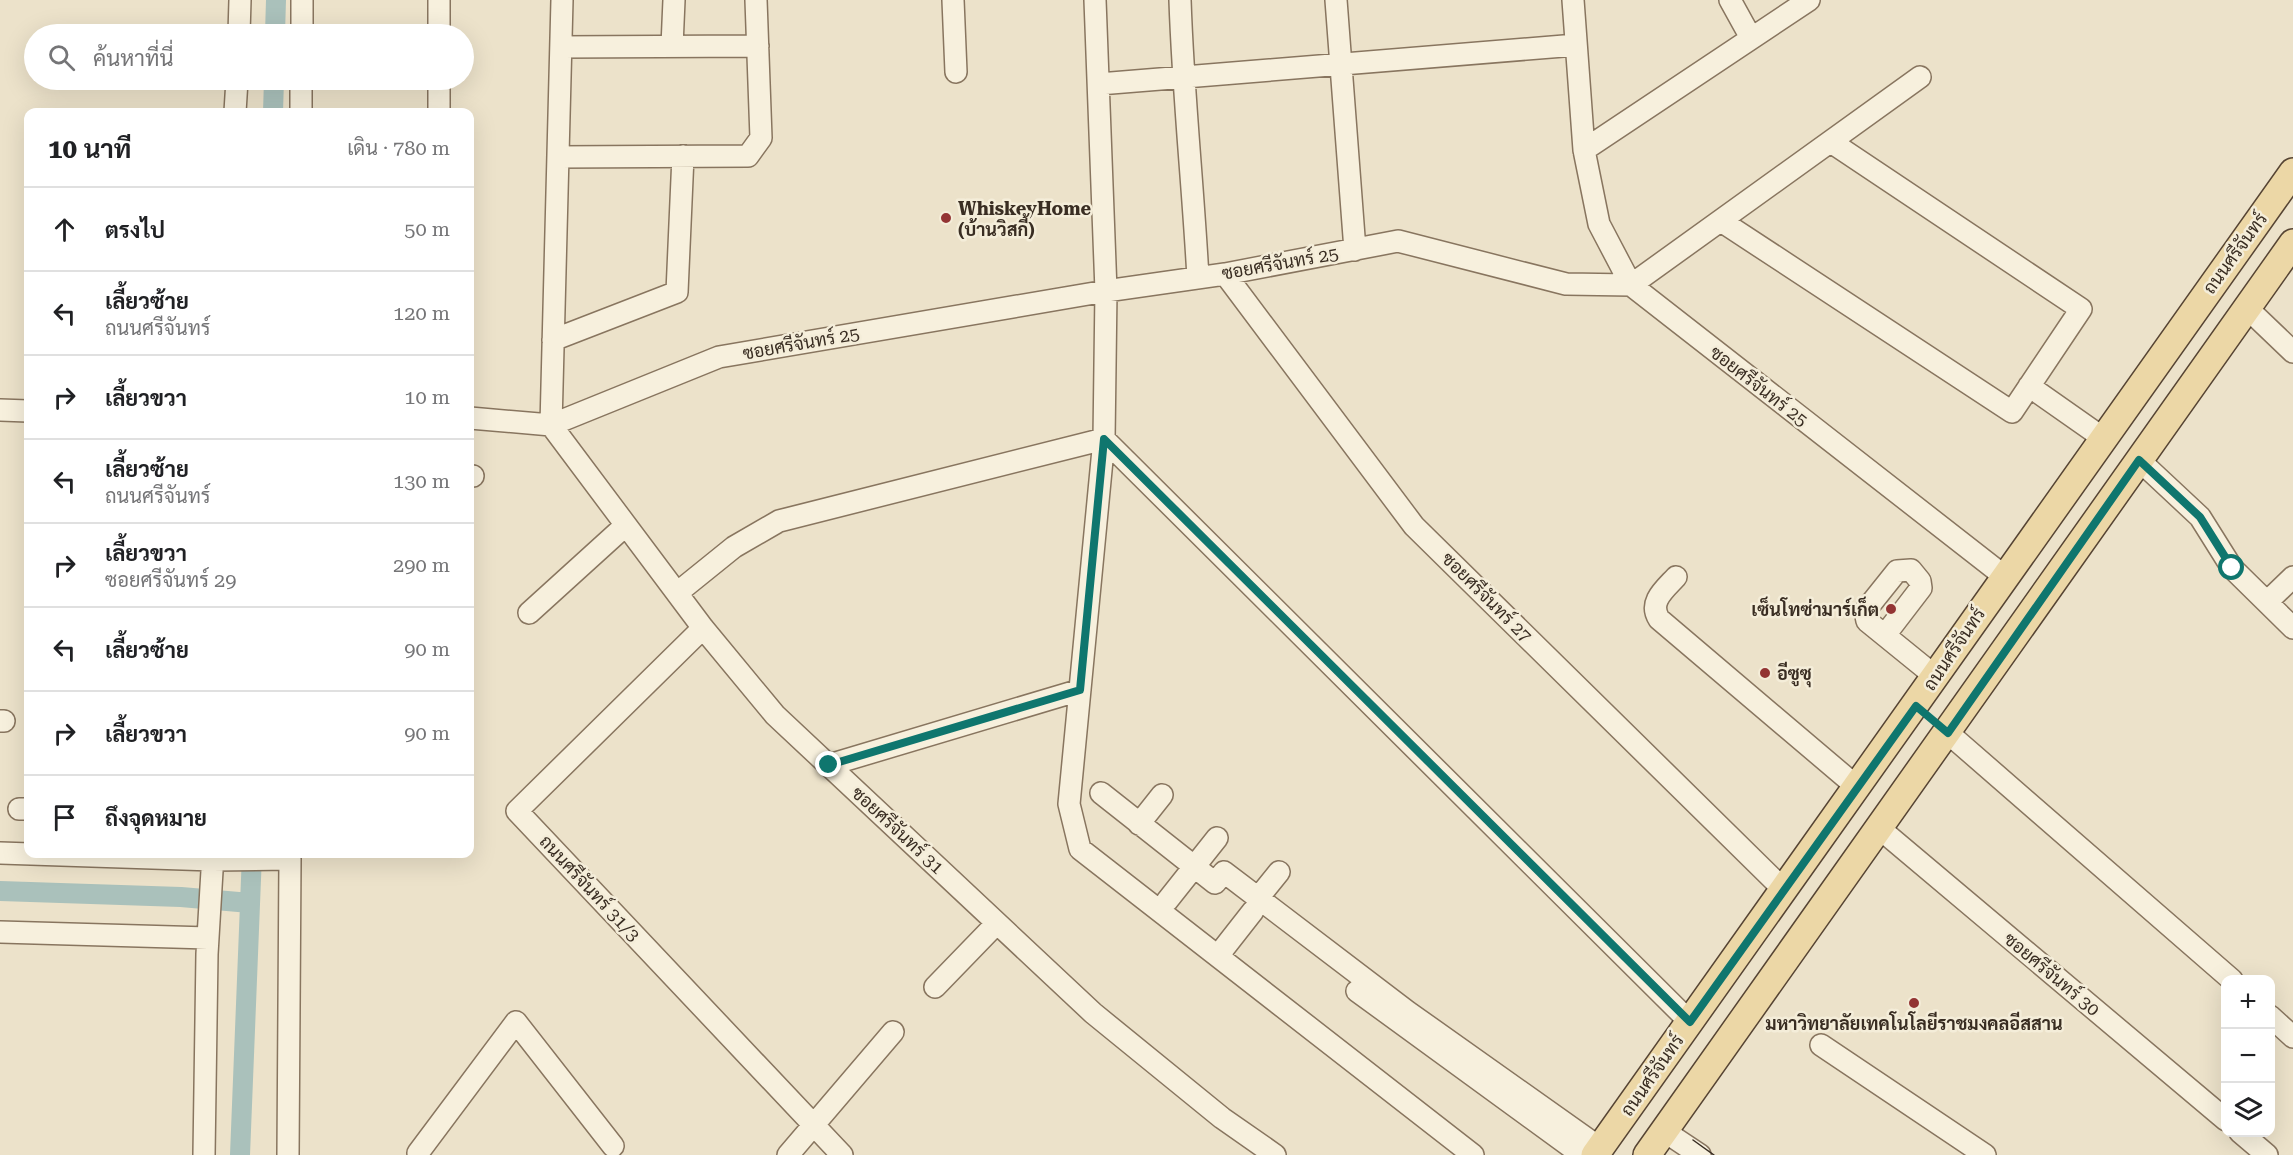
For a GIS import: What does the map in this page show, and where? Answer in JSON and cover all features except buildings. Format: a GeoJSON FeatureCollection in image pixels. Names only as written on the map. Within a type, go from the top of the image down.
{"type":"FeatureCollection","features":[{"type":"Feature","properties":{"kind":"main road","name":"ถนนศรีจันทร์"},"geometry":{"type":"LineString","coordinates":[[1592,1153],[1690,1022],[1916,706],[2004,576],[2293,172]]}},
{"type":"Feature","properties":{"kind":"main road"},"geometry":{"type":"LineString","coordinates":[[1647,1155],[2293,243]]}},
{"type":"Feature","properties":{"kind":"main road"},"geometry":{"type":"LineString","coordinates":[[1916,706],[1948,733]]}},
{"type":"Feature","properties":{"kind":"street"},"geometry":{"type":"LineString","coordinates":[[239,24],[240,0]]}},
{"type":"Feature","properties":{"kind":"street"},"geometry":{"type":"LineString","coordinates":[[302,0],[302,24]]}},
{"type":"Feature","properties":{"kind":"street"},"geometry":{"type":"LineString","coordinates":[[439,24],[440,0]]}},
{"type":"Feature","properties":{"kind":"street"},"geometry":{"type":"LineString","coordinates":[[551,425],[562,0]]}},
{"type":"Feature","properties":{"kind":"street"},"geometry":{"type":"LineString","coordinates":[[672,46],[674,0]]}},
{"type":"Feature","properties":{"kind":"street"},"geometry":{"type":"LineString","coordinates":[[558,157],[748,156],[761,138],[756,0]]}},
{"type":"Feature","properties":{"kind":"street"},"geometry":{"type":"LineString","coordinates":[[953,0],[956,72]]}},
{"type":"Feature","properties":{"kind":"street"},"geometry":{"type":"LineString","coordinates":[[1095,0],[1106,291],[1104,439],[1069,804],[1080,849],[1473,1155]]}},
{"type":"Feature","properties":{"kind":"street"},"geometry":{"type":"LineString","coordinates":[[1179,0],[1182,77],[1198,278]]}},
{"type":"Feature","properties":{"kind":"street"},"geometry":{"type":"LineString","coordinates":[[1336,0],[1355,250]]}},
{"type":"Feature","properties":{"kind":"street"},"geometry":{"type":"LineString","coordinates":[[1573,0],[1584,150],[1599,224],[1631,285],[1920,76]]}},
{"type":"Feature","properties":{"kind":"street"},"geometry":{"type":"LineString","coordinates":[[1730,0],[1751,38]]}},
{"type":"Feature","properties":{"kind":"street"},"geometry":{"type":"LineString","coordinates":[[1584,150],[1803,2]]}},
{"type":"Feature","properties":{"kind":"street"},"geometry":{"type":"LineString","coordinates":[[1099,84],[1576,45]]}},
{"type":"Feature","properties":{"kind":"street"},"geometry":{"type":"LineString","coordinates":[[561,47],[758,46]]}},
{"type":"Feature","properties":{"kind":"street"},"geometry":{"type":"LineString","coordinates":[[235,108],[236,90]]}},
{"type":"Feature","properties":{"kind":"street"},"geometry":{"type":"LineString","coordinates":[[301,90],[301,108]]}},
{"type":"Feature","properties":{"kind":"street"},"geometry":{"type":"LineString","coordinates":[[439,90],[439,108]]}},
{"type":"Feature","properties":{"kind":"street"},"geometry":{"type":"LineString","coordinates":[[1721,221],[2012,412],[2081,309],[1831,142]]}},
{"type":"Feature","properties":{"kind":"street"},"geometry":{"type":"LineString","coordinates":[[554,340],[677,292],[683,156]]}},
{"type":"Feature","properties":{"kind":"street","name":"ซอยศรีจันทร์ 25"},"geometry":{"type":"LineString","coordinates":[[474,418],[551,425],[719,357],[1106,291],[1225,274],[1398,242],[1566,284],[1631,285],[2004,576]]}},
{"type":"Feature","properties":{"kind":"street","name":"ซอยศรีจันทร์ 27"},"geometry":{"type":"LineString","coordinates":[[1225,274],[1414,526],[1783,889]]}},
{"type":"Feature","properties":{"kind":"street"},"geometry":{"type":"LineString","coordinates":[[2247,308],[2293,351]]}},
{"type":"Feature","properties":{"kind":"street"},"geometry":{"type":"LineString","coordinates":[[2029,386],[2103,438]]}},
{"type":"Feature","properties":{"kind":"street"},"geometry":{"type":"LineString","coordinates":[[0,410],[24,411]]}},
{"type":"Feature","properties":{"kind":"street","name":"ซอยศรีจันทร์ 31"},"geometry":{"type":"LineString","coordinates":[[551,425],[703,628],[775,715],[1093,1013],[1222,1118],[1275,1155]]}},
{"type":"Feature","properties":{"kind":"street"},"geometry":{"type":"LineString","coordinates":[[677,593],[734,547],[779,521],[1104,439]]}},
{"type":"Feature","properties":{"kind":"street"},"geometry":{"type":"LineString","coordinates":[[1104,439],[1690,1022]]}},
{"type":"Feature","properties":{"kind":"street"},"geometry":{"type":"LineString","coordinates":[[2139,460],[2200,517],[2215,538],[2223,557],[2293,628]]}},
{"type":"Feature","properties":{"kind":"street"},"geometry":{"type":"LineString","coordinates":[[530,613],[626,525]]}},
{"type":"Feature","properties":{"kind":"street"},"geometry":{"type":"LineString","coordinates":[[1676,577],[1655,604],[1655,612],[1659,619],[1857,787]]}},
{"type":"Feature","properties":{"kind":"street"},"geometry":{"type":"LineString","coordinates":[[2267,602],[2293,577]]}},
{"type":"Feature","properties":{"kind":"street","name":"ถนนศรีจันทร์ 31/3"},"geometry":{"type":"LineString","coordinates":[[703,628],[517,811],[842,1155]]}},
{"type":"Feature","properties":{"kind":"street"},"geometry":{"type":"LineString","coordinates":[[1885,635],[1936,677]]}},
{"type":"Feature","properties":{"kind":"street"},"geometry":{"type":"LineString","coordinates":[[829,765],[1080,690]]}},
{"type":"Feature","properties":{"kind":"street"},"geometry":{"type":"LineString","coordinates":[[1948,733],[2226,975]]}},
{"type":"Feature","properties":{"kind":"street"},"geometry":{"type":"LineString","coordinates":[[1101,793],[1215,883],[1224,872],[1256,904],[1408,1012],[1592,1153]]}},
{"type":"Feature","properties":{"kind":"street"},"geometry":{"type":"LineString","coordinates":[[1139,824],[1162,795]]}},
{"type":"Feature","properties":{"kind":"street","name":"ซอยศรีจันทร์ 30"},"geometry":{"type":"LineString","coordinates":[[1879,828],[2221,1116]]}},
{"type":"Feature","properties":{"kind":"street"},"geometry":{"type":"LineString","coordinates":[[1167,902],[1216,838]]}},
{"type":"Feature","properties":{"kind":"street"},"geometry":{"type":"LineString","coordinates":[[0,853],[24,854]]}},
{"type":"Feature","properties":{"kind":"street"},"geometry":{"type":"LineString","coordinates":[[128,858],[205,861],[273,858]]}},
{"type":"Feature","properties":{"kind":"street"},"geometry":{"type":"LineString","coordinates":[[288,1155],[290,858]]}},
{"type":"Feature","properties":{"kind":"street"},"geometry":{"type":"LineString","coordinates":[[204,1155],[209,928],[205,861]]}},
{"type":"Feature","properties":{"kind":"street"},"geometry":{"type":"LineString","coordinates":[[1224,948],[1280,872]]}},
{"type":"Feature","properties":{"kind":"street"},"geometry":{"type":"LineString","coordinates":[[1227,890],[1256,904]]}},
{"type":"Feature","properties":{"kind":"street"},"geometry":{"type":"LineString","coordinates":[[935,987],[997,923]]}},
{"type":"Feature","properties":{"kind":"street"},"geometry":{"type":"LineString","coordinates":[[0,932],[209,928]]}},
{"type":"Feature","properties":{"kind":"street"},"geometry":{"type":"LineString","coordinates":[[2275,1020],[2293,1037]]}},
{"type":"Feature","properties":{"kind":"street"},"geometry":{"type":"LineString","coordinates":[[418,1153],[516,1022],[614,1152]]}},
{"type":"Feature","properties":{"kind":"street"},"geometry":{"type":"LineString","coordinates":[[788,1155],[812,1124],[893,1032]]}},
{"type":"Feature","properties":{"kind":"street"},"geometry":{"type":"LineString","coordinates":[[1821,1045],[1985,1155]]}},
{"type":"Feature","properties":{"kind":"street"},"geometry":{"type":"LineString","coordinates":[[1664,1131],[1700,1155]]}},
{"type":"Feature","properties":{"kind":"street"},"geometry":{"type":"LineString","coordinates":[[2246,1137],[2267,1155]]}},
{"type":"Feature","properties":{"kind":"waterway"},"geometry":{"type":"LineString","coordinates":[[275,24],[276,0]]}},
{"type":"Feature","properties":{"kind":"waterway"},"geometry":{"type":"LineString","coordinates":[[273,108],[274,90]]}},
{"type":"Feature","properties":{"kind":"waterway"},"geometry":{"type":"LineString","coordinates":[[240,1155],[252,858]]}},
{"type":"Feature","properties":{"kind":"waterway"},"geometry":{"type":"LineString","coordinates":[[0,891],[181,897],[250,903]]}},
{"type":"Feature","properties":{"kind":"tram line"},"geometry":{"type":"LineString","coordinates":[[1693,1140],[1714,1155]]}},
{"type":"Feature","properties":{"kind":"place","name":"WhiskeyHome (บ้านวิสกี้)"},"geometry":{"type":"Point","coordinates":[946,218]}},
{"type":"Feature","properties":{"kind":"place","name":"เซ็นโทซ่ามาร์เก็ต"},"geometry":{"type":"Point","coordinates":[1891,609]}},
{"type":"Feature","properties":{"kind":"place","name":"อีซูซุ"},"geometry":{"type":"Point","coordinates":[1765,673]}},
{"type":"Feature","properties":{"kind":"place","name":"มหาวิทยาลัยเทคโนโลยีราชมงคลอีสสาน"},"geometry":{"type":"Point","coordinates":[1914,1003]}},
{"type":"Feature","properties":{"kind":"route"},"geometry":{"type":"LineString","coordinates":[[829,765],[1080,690],[1104,439],[1690,1022],[1916,706],[1948,733],[2139,460],[2200,517],[2232,568]]}}]}
